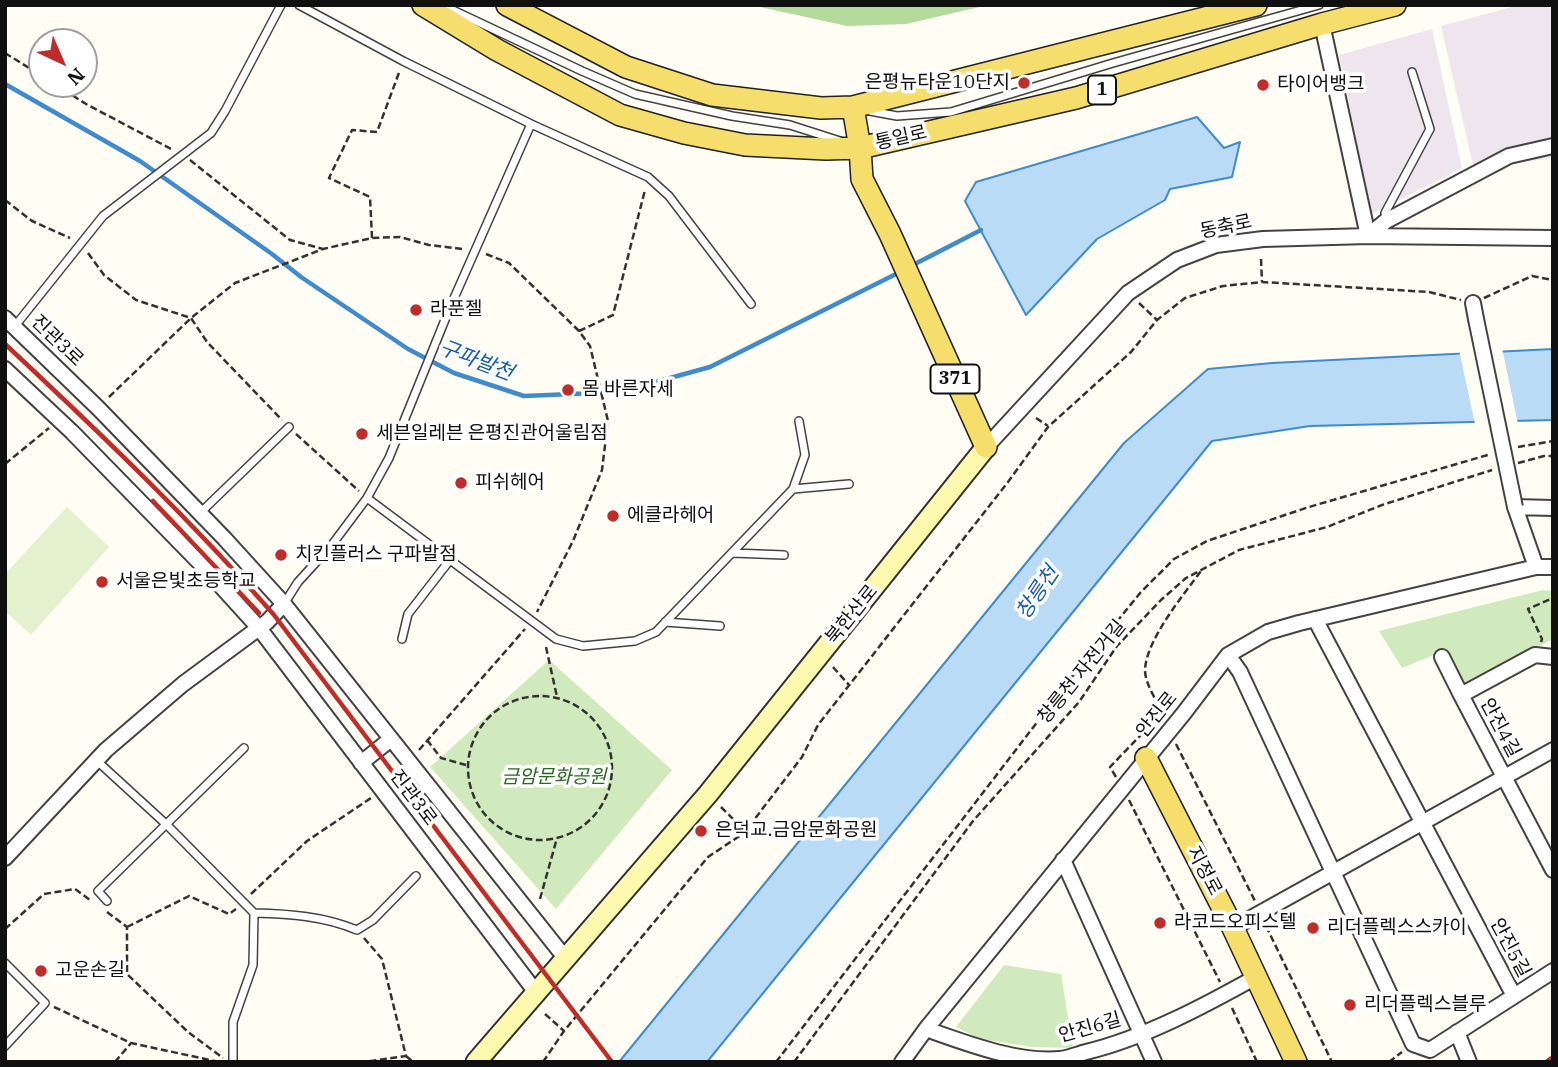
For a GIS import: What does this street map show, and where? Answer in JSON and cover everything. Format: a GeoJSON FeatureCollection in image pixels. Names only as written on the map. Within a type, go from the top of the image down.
{"type":"FeatureCollection","features":[{"type":"Feature","properties":{"kind":"main road","name":"통일로"},"geometry":{"type":"LineString","coordinates":[[423,5],[554,81],[620,115],[684,133],[745,145],[827,149],[860,148],[1076,98],[1321,15],[1395,5]]}},
{"type":"Feature","properties":{"kind":"main road","name":"1"},"geometry":{"type":"LineString","coordinates":[[507,5],[626,67],[712,95],[821,107],[853,107],[1256,5]]}},
{"type":"Feature","properties":{"kind":"main road","name":"371"},"geometry":{"type":"LineString","coordinates":[[853,107],[862,179],[890,234],[986,447]]}},
{"type":"Feature","properties":{"kind":"main road","name":"북한산로"},"geometry":{"type":"LineString","coordinates":[[476,1062],[708,794],[986,447]]}},
{"type":"Feature","properties":{"kind":"main road","name":"지정로"},"geometry":{"type":"LineString","coordinates":[[1146,758],[1233,928],[1296,1062]]}},
{"type":"Feature","properties":{"kind":"street"},"geometry":{"type":"LineString","coordinates":[[1321,15],[1368,236],[1386,221],[1509,156],[1553,146]]}},
{"type":"Feature","properties":{"kind":"street","name":"동축로"},"geometry":{"type":"LineString","coordinates":[[986,447],[1128,293],[1177,260],[1216,245],[1263,239],[1368,236],[1553,238]]}},
{"type":"Feature","properties":{"kind":"street"},"geometry":{"type":"LineString","coordinates":[[1473,303],[1515,507],[1536,567]]}},
{"type":"Feature","properties":{"kind":"street","name":"진관3로"},"geometry":{"type":"LineString","coordinates":[[10,322],[200,513],[284,604],[566,960]]}},
{"type":"Feature","properties":{"kind":"street","name":"진관3로"},"geometry":{"type":"LineString","coordinates":[[5,369],[82,441],[259,628],[536,991]]}},
{"type":"Feature","properties":{"kind":"street"},"geometry":{"type":"LineString","coordinates":[[1515,507],[1553,508]]}},
{"type":"Feature","properties":{"kind":"street","name":"안진로"},"geometry":{"type":"LineString","coordinates":[[902,1062],[1228,655],[1268,632],[1315,619],[1536,567],[1553,567]]}},
{"type":"Feature","properties":{"kind":"street"},"geometry":{"type":"LineString","coordinates":[[5,858],[96,760],[183,684],[259,628],[284,604]]}},
{"type":"Feature","properties":{"kind":"street","name":"안진5길"},"geometry":{"type":"LineString","coordinates":[[1228,655],[1240,672],[1413,1044],[1430,1050],[1514,996],[1315,619]]}},
{"type":"Feature","properties":{"kind":"street"},"geometry":{"type":"LineString","coordinates":[[1535,654],[1553,657]]}},
{"type":"Feature","properties":{"kind":"street","name":"안진4길"},"geometry":{"type":"LineString","coordinates":[[1535,654],[1461,695],[1553,870]]}},
{"type":"Feature","properties":{"kind":"street"},"geometry":{"type":"LineString","coordinates":[[1442,657],[1461,695]]}},
{"type":"Feature","properties":{"kind":"street"},"geometry":{"type":"LineString","coordinates":[[361,763],[391,740]]}},
{"type":"Feature","properties":{"kind":"street"},"geometry":{"type":"LineString","coordinates":[[1233,928],[1553,750]]}},
{"type":"Feature","properties":{"kind":"street"},"geometry":{"type":"LineString","coordinates":[[1063,860],[1154,1062]]}},
{"type":"Feature","properties":{"kind":"street"},"geometry":{"type":"LineString","coordinates":[[1514,996],[1553,971]]}},
{"type":"Feature","properties":{"kind":"street","name":"안진6길"},"geometry":{"type":"LineString","coordinates":[[926,1029],[982,1049],[1060,1060],[1107,1047],[1141,1033],[1226,994],[1256,977]]}},
{"type":"Feature","properties":{"kind":"street"},"geometry":{"type":"LineString","coordinates":[[1457,1032],[1469,1062]]}},
{"type":"Feature","properties":{"kind":"lane"},"geometry":{"type":"LineString","coordinates":[[10,322],[103,216],[211,133],[281,5]]}},
{"type":"Feature","properties":{"kind":"lane"},"geometry":{"type":"LineString","coordinates":[[299,5],[403,61],[531,124],[648,177],[669,196],[751,304]]}},
{"type":"Feature","properties":{"kind":"lane"},"geometry":{"type":"LineString","coordinates":[[442,5],[635,94],[732,116],[790,125],[860,148]]}},
{"type":"Feature","properties":{"kind":"lane"},"geometry":{"type":"LineString","coordinates":[[853,107],[897,116],[951,112],[1113,63],[1321,15]]}},
{"type":"Feature","properties":{"kind":"lane"},"geometry":{"type":"LineString","coordinates":[[1386,221],[1385,212],[1430,130],[1412,72]]}},
{"type":"Feature","properties":{"kind":"lane"},"geometry":{"type":"LineString","coordinates":[[284,604],[298,582],[331,546],[367,498],[389,458],[451,306],[531,124]]}},
{"type":"Feature","properties":{"kind":"lane"},"geometry":{"type":"LineString","coordinates":[[367,498],[556,639],[583,646],[635,641],[656,632],[793,489],[805,455],[799,421]]}},
{"type":"Feature","properties":{"kind":"lane"},"geometry":{"type":"LineString","coordinates":[[200,513],[289,427]]}},
{"type":"Feature","properties":{"kind":"lane"},"geometry":{"type":"LineString","coordinates":[[793,489],[849,484]]}},
{"type":"Feature","properties":{"kind":"lane"},"geometry":{"type":"LineString","coordinates":[[733,553],[784,555]]}},
{"type":"Feature","properties":{"kind":"lane"},"geometry":{"type":"LineString","coordinates":[[402,639],[408,614],[450,560]]}},
{"type":"Feature","properties":{"kind":"lane"},"geometry":{"type":"LineString","coordinates":[[665,622],[720,626]]}},
{"type":"Feature","properties":{"kind":"lane"},"geometry":{"type":"LineString","coordinates":[[107,901],[97,891],[244,748]]}},
{"type":"Feature","properties":{"kind":"lane"},"geometry":{"type":"LineString","coordinates":[[96,760],[167,825],[254,913],[306,915],[335,921],[357,930],[373,919],[416,876]]}},
{"type":"Feature","properties":{"kind":"lane"},"geometry":{"type":"LineString","coordinates":[[231,1062],[233,1022],[253,965],[254,913]]}},
{"type":"Feature","properties":{"kind":"lane"},"geometry":{"type":"LineString","coordinates":[[5,963],[45,1003],[5,1046]]}},
{"type":"Feature","properties":{"kind":"path"},"geometry":{"type":"LineString","coordinates":[[5,53],[28,67]]}},
{"type":"Feature","properties":{"kind":"path"},"geometry":{"type":"LineString","coordinates":[[372,237],[370,197],[329,178],[352,130],[377,132],[403,61]]}},
{"type":"Feature","properties":{"kind":"path"},"geometry":{"type":"LineString","coordinates":[[77,98],[182,157],[290,240],[323,249]]}},
{"type":"Feature","properties":{"kind":"path"},"geometry":{"type":"LineString","coordinates":[[579,331],[613,315],[648,177]]}},
{"type":"Feature","properties":{"kind":"path"},"geometry":{"type":"LineString","coordinates":[[5,200],[32,220],[80,243],[104,275],[136,300],[191,318],[207,342],[289,427],[367,498]]}},
{"type":"Feature","properties":{"kind":"path"},"geometry":{"type":"LineString","coordinates":[[1261,258],[1262,282]]}},
{"type":"Feature","properties":{"kind":"path"},"geometry":{"type":"LineString","coordinates":[[105,401],[191,318],[235,283],[297,259]]}},
{"type":"Feature","properties":{"kind":"path"},"geometry":{"type":"LineString","coordinates":[[543,1062],[564,1031],[708,858],[745,831],[802,757],[818,725],[1048,427],[1131,352],[1157,320],[1185,298],[1223,286],[1262,282],[1429,292],[1473,303],[1532,276],[1553,280]]}},
{"type":"Feature","properties":{"kind":"path"},"geometry":{"type":"LineString","coordinates":[[1138,302],[1157,320]]}},
{"type":"Feature","properties":{"kind":"path"},"geometry":{"type":"LineString","coordinates":[[414,755],[532,621],[573,541],[602,470],[608,421],[598,378]]}},
{"type":"Feature","properties":{"kind":"path"},"geometry":{"type":"LineString","coordinates":[[1036,418],[1048,427]]}},
{"type":"Feature","properties":{"kind":"path"},"geometry":{"type":"LineString","coordinates":[[5,464],[52,426]]}},
{"type":"Feature","properties":{"kind":"path"},"geometry":{"type":"LineString","coordinates":[[1516,447],[1553,441]]}},
{"type":"Feature","properties":{"kind":"path"},"geometry":{"type":"LineString","coordinates":[[776,1062],[1077,669],[1140,592],[1174,559],[1207,541],[1309,507],[1491,455]]}},
{"type":"Feature","properties":{"kind":"path"},"geometry":{"type":"LineString","coordinates":[[1519,463],[1553,456]]}},
{"type":"Feature","properties":{"kind":"path","name":"창릉천 자전거길"},"geometry":{"type":"LineString","coordinates":[[794,1062],[973,821],[1079,702],[1117,646],[1186,578],[1239,550],[1327,527],[1382,505],[1493,470]]}},
{"type":"Feature","properties":{"kind":"path"},"geometry":{"type":"LineString","coordinates":[[1110,767],[1162,713],[1145,671],[1153,645],[1169,612],[1202,569]]}},
{"type":"Feature","properties":{"kind":"path"},"geometry":{"type":"LineString","coordinates":[[1535,654],[1542,639],[1528,609],[1553,598]]}},
{"type":"Feature","properties":{"kind":"path"},"geometry":{"type":"LineString","coordinates":[[544,629],[557,697]]}},
{"type":"Feature","properties":{"kind":"path"},"geometry":{"type":"LineString","coordinates":[[833,667],[849,685]]}},
{"type":"Feature","properties":{"kind":"path"},"geometry":{"type":"LineString","coordinates":[[536,695],[557,697],[577,705],[594,719],[606,736],[612,757],[612,778],[606,799],[594,817],[577,830],[557,838],[535,840],[513,836],[494,825],[479,808],[470,788],[467,766],[471,745],[481,726],[496,710],[515,700],[536,695]]}},
{"type":"Feature","properties":{"kind":"path"},"geometry":{"type":"LineString","coordinates":[[427,740],[441,758],[467,766]]}},
{"type":"Feature","properties":{"kind":"path"},"geometry":{"type":"LineString","coordinates":[[1176,746],[1252,895]]}},
{"type":"Feature","properties":{"kind":"path"},"geometry":{"type":"LineString","coordinates":[[127,927],[189,896],[229,914],[307,841],[375,795]]}},
{"type":"Feature","properties":{"kind":"path"},"geometry":{"type":"LineString","coordinates":[[1130,802],[1216,974]]}},
{"type":"Feature","properties":{"kind":"path"},"geometry":{"type":"LineString","coordinates":[[721,807],[745,831]]}},
{"type":"Feature","properties":{"kind":"path"},"geometry":{"type":"LineString","coordinates":[[540,899],[557,838]]}},
{"type":"Feature","properties":{"kind":"path"},"geometry":{"type":"LineString","coordinates":[[5,929],[44,894],[75,889],[92,901]]}},
{"type":"Feature","properties":{"kind":"path"},"geometry":{"type":"LineString","coordinates":[[101,908],[127,927]]}},
{"type":"Feature","properties":{"kind":"path"},"geometry":{"type":"LineString","coordinates":[[127,927],[127,974],[188,1032],[231,1062]]}},
{"type":"Feature","properties":{"kind":"path"},"geometry":{"type":"LineString","coordinates":[[1267,928],[1332,1062]]}},
{"type":"Feature","properties":{"kind":"path"},"geometry":{"type":"LineString","coordinates":[[357,930],[382,958],[406,1056],[413,1062]]}},
{"type":"Feature","properties":{"kind":"path"},"geometry":{"type":"LineString","coordinates":[[45,1003],[131,1043],[219,1062]]}},
{"type":"Feature","properties":{"kind":"path"},"geometry":{"type":"LineString","coordinates":[[1233,1010],[1257,1062]]}},
{"type":"Feature","properties":{"kind":"path"},"geometry":{"type":"LineString","coordinates":[[545,1014],[564,1031]]}},
{"type":"Feature","properties":{"kind":"path"},"geometry":{"type":"LineString","coordinates":[[115,1062],[131,1043]]}},
{"type":"Feature","properties":{"kind":"path"},"geometry":{"type":"LineString","coordinates":[[365,1062],[406,1056]]}},
{"type":"Feature","properties":{"kind":"shaded area"},"geometry":{"type":"Polygon","coordinates":[[[1520,5],[1553,5],[1553,158],[1474,169],[1441,26],[1520,5]]]}},
{"type":"Feature","properties":{"kind":"shaded area"},"geometry":{"type":"Polygon","coordinates":[[[1432,29],[1462,168],[1372,214],[1339,55],[1432,29]]]}},
{"type":"Feature","properties":{"kind":"green space"},"geometry":{"type":"Polygon","coordinates":[[[751,5],[988,5],[906,24],[847,26],[751,5]]]}},
{"type":"Feature","properties":{"kind":"green space"},"geometry":{"type":"Polygon","coordinates":[[[67,507],[109,547],[31,635],[5,611],[5,574],[67,507]]]}},
{"type":"Feature","properties":{"kind":"green space"},"geometry":{"type":"Polygon","coordinates":[[[1543,590],[1553,591],[1553,639],[1465,685],[1446,650],[1402,668],[1379,631],[1543,590]]]}},
{"type":"Feature","properties":{"kind":"green space","name":"금암문화공원"},"geometry":{"type":"Polygon","coordinates":[[[549,660],[672,770],[556,909],[430,767],[549,660]]]}},
{"type":"Feature","properties":{"kind":"green space"},"geometry":{"type":"Polygon","coordinates":[[[1004,965],[1061,974],[1073,1048],[1032,1047],[981,1039],[956,1027],[1004,965]]]}},
{"type":"Feature","properties":{"kind":"water"},"geometry":{"type":"Polygon","coordinates":[[[1197,117],[1224,148],[1240,142],[1232,177],[1170,189],[1165,200],[1097,239],[1026,315],[965,201],[976,182],[1197,117]]]}},
{"type":"Feature","properties":{"kind":"water","name":"창릉천"},"geometry":{"type":"Polygon","coordinates":[[[1553,349],[1553,420],[1310,426],[1212,441],[707,1062],[619,1062],[1124,443],[1208,369],[1272,363],[1553,349]]]}},
{"type":"Feature","properties":{"kind":"pier"},"geometry":{"type":"Polygon","coordinates":[[[1502,348],[1518,424],[1475,424],[1459,350],[1502,348]]]}},
{"type":"Feature","properties":{"kind":"waterway","name":"구파발천"},"geometry":{"type":"LineString","coordinates":[[5,84],[140,161],[301,277],[408,349],[454,373],[524,396],[619,392],[710,367],[900,272]]}},
{"type":"Feature","properties":{"kind":"waterway","name":"구파발천"},"geometry":{"type":"LineString","coordinates":[[911,266],[981,230]]}},
{"type":"Feature","properties":{"kind":"railway"},"geometry":{"type":"LineString","coordinates":[[5,344],[143,476],[210,544],[274,615],[612,1062]]}},
{"type":"Feature","properties":{"kind":"railway"},"geometry":{"type":"LineString","coordinates":[[153,501],[259,613]]}},
{"type":"Feature","properties":{"kind":"railway"},"geometry":{"type":"LineString","coordinates":[[1546,1062],[1553,1057]]}},
{"type":"Feature","properties":{"kind":"place","name":"은평뉴타운10단지"},"geometry":{"type":"Point","coordinates":[1024,83]}},
{"type":"Feature","properties":{"kind":"place","name":"타이어뱅크"},"geometry":{"type":"Point","coordinates":[1263,85]}},
{"type":"Feature","properties":{"kind":"place","name":"라푼젤"},"geometry":{"type":"Point","coordinates":[416,310]}},
{"type":"Feature","properties":{"kind":"place","name":"몸 바른자세"},"geometry":{"type":"Point","coordinates":[568,390]}},
{"type":"Feature","properties":{"kind":"place","name":"세븐일레븐 은평진관어울림점"},"geometry":{"type":"Point","coordinates":[362,434]}},
{"type":"Feature","properties":{"kind":"place","name":"피쉬헤어"},"geometry":{"type":"Point","coordinates":[461,483]}},
{"type":"Feature","properties":{"kind":"place","name":"에클라헤어"},"geometry":{"type":"Point","coordinates":[613,516]}},
{"type":"Feature","properties":{"kind":"place","name":"치킨플러스 구파발점"},"geometry":{"type":"Point","coordinates":[281,555]}},
{"type":"Feature","properties":{"kind":"place","name":"서울은빛초등학교"},"geometry":{"type":"Point","coordinates":[102,582]}},
{"type":"Feature","properties":{"kind":"place","name":"은덕교.금암문화공원"},"geometry":{"type":"Point","coordinates":[701,831]}},
{"type":"Feature","properties":{"kind":"place","name":"라코드오피스텔"},"geometry":{"type":"Point","coordinates":[1160,923]}},
{"type":"Feature","properties":{"kind":"place","name":"리더플렉스스카이"},"geometry":{"type":"Point","coordinates":[1313,928]}},
{"type":"Feature","properties":{"kind":"place","name":"고운손길"},"geometry":{"type":"Point","coordinates":[41,971]}},
{"type":"Feature","properties":{"kind":"place","name":"리더플렉스블루"},"geometry":{"type":"Point","coordinates":[1350,1005]}}]}
